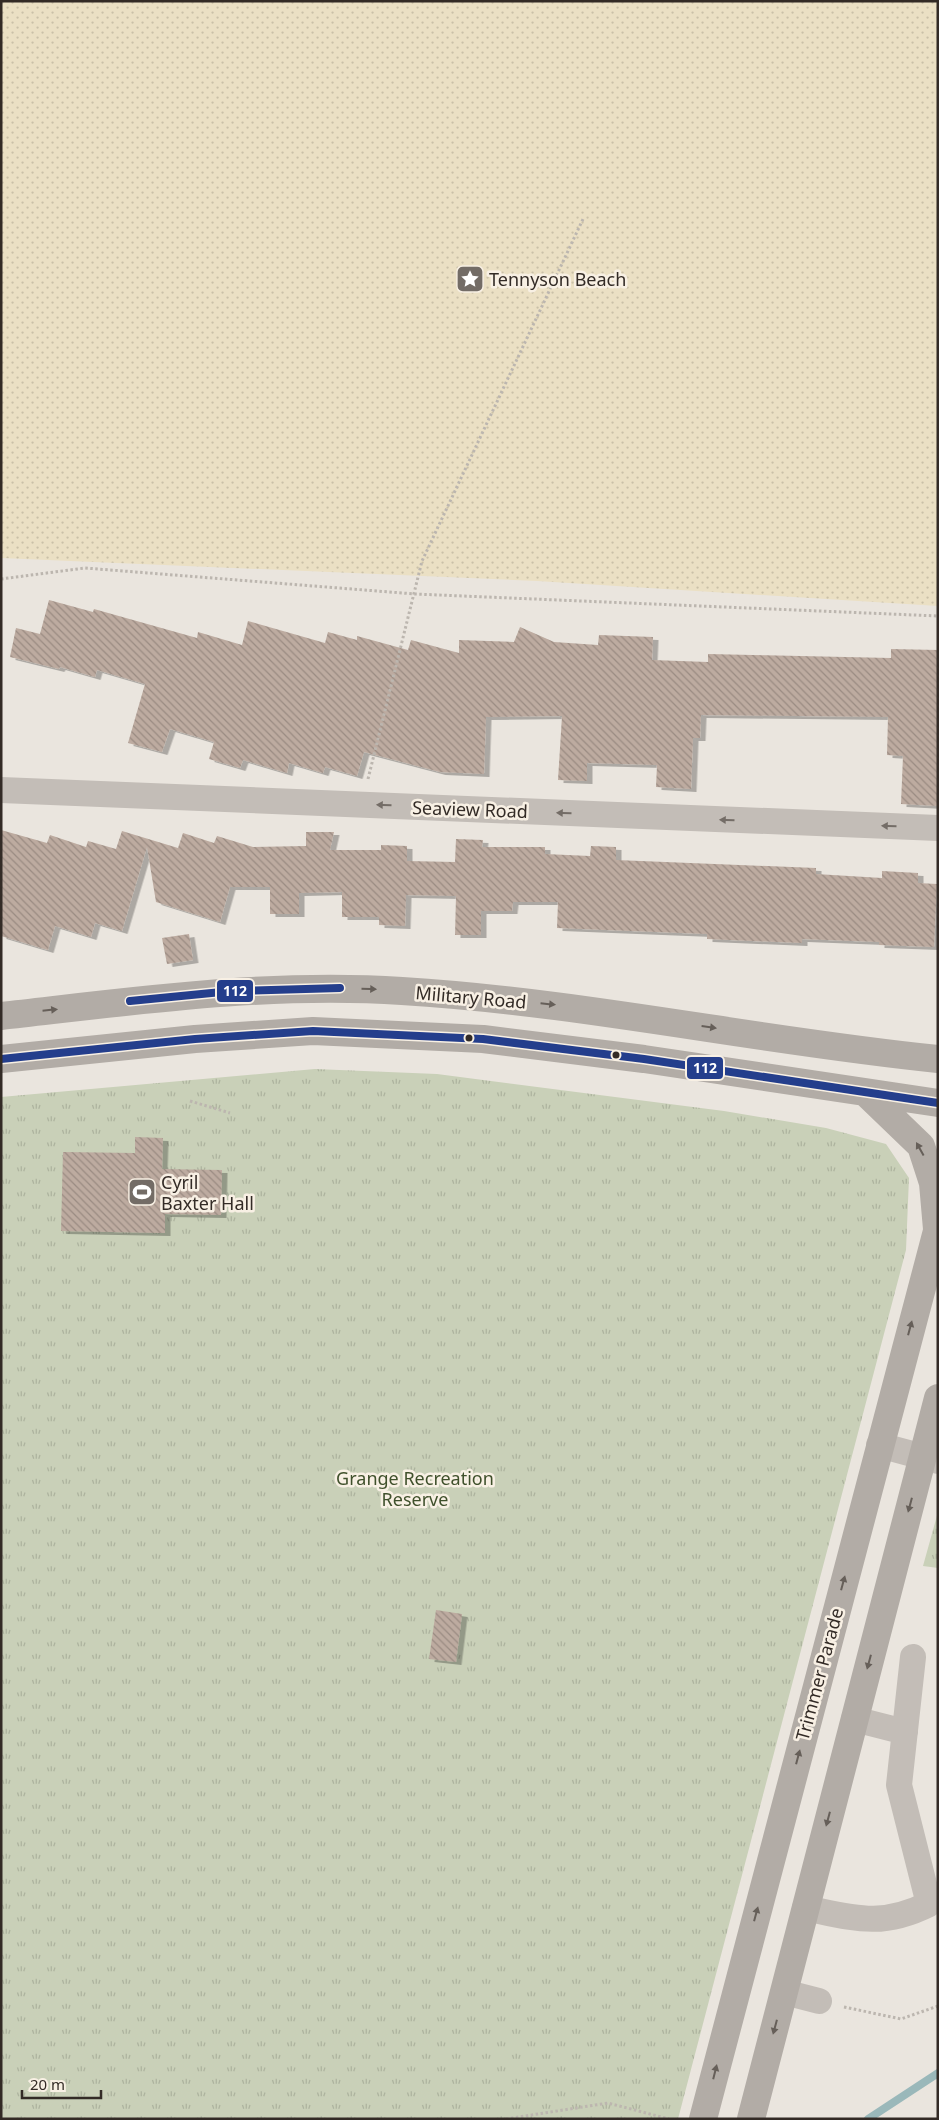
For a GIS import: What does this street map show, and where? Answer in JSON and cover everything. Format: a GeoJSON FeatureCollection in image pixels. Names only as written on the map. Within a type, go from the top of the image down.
{"type":"FeatureCollection","features":[{"type":"Feature","properties":{"kind":"main road","name":"Military Road"},"geometry":{"type":"LineString","coordinates":[[1,1016],[232,991],[314,988],[402,991],[568,1007],[897,1055],[938,1059]]}},
{"type":"Feature","properties":{"kind":"main road"},"geometry":{"type":"LineString","coordinates":[[1,1059],[195,1039],[323,1032],[483,1039],[644,1059],[938,1104]]}},
{"type":"Feature","properties":{"kind":"main road"},"geometry":{"type":"LineString","coordinates":[[897,1055],[938,1079]]}},
{"type":"Feature","properties":{"kind":"main road","name":"Trimmer Parade"},"geometry":{"type":"LineString","coordinates":[[703,2119],[937,1228],[933,1183],[920,1146],[867,1094]]}},
{"type":"Feature","properties":{"kind":"main road"},"geometry":{"type":"LineString","coordinates":[[751,2119],[854,1720],[930,1459],[938,1398]]}},
{"type":"Feature","properties":{"kind":"street","name":"Seaview Road"},"geometry":{"type":"LineString","coordinates":[[1,790],[938,828]]}},
{"type":"Feature","properties":{"kind":"street"},"geometry":{"type":"LineString","coordinates":[[879,1445],[930,1459]]}},
{"type":"Feature","properties":{"kind":"street"},"geometry":{"type":"LineString","coordinates":[[805,1908],[874,1921],[909,1914],[933,1903],[899,1785],[913,1657]]}},
{"type":"Feature","properties":{"kind":"street"},"geometry":{"type":"LineString","coordinates":[[854,1720],[905,1732]]}},
{"type":"Feature","properties":{"kind":"street"},"geometry":{"type":"LineString","coordinates":[[784,1992],[819,2002]]}},
{"type":"Feature","properties":{"kind":"path"},"geometry":{"type":"LineString","coordinates":[[367,782],[422,561],[584,217]]}},
{"type":"Feature","properties":{"kind":"path"},"geometry":{"type":"LineString","coordinates":[[1,579],[85,568],[415,594],[938,616]]}},
{"type":"Feature","properties":{"kind":"path"},"geometry":{"type":"LineString","coordinates":[[190,1101],[230,1113]]}},
{"type":"Feature","properties":{"kind":"path"},"geometry":{"type":"LineString","coordinates":[[819,2002],[901,2019],[938,2006]]}},
{"type":"Feature","properties":{"kind":"path"},"geometry":{"type":"LineString","coordinates":[[506,2119],[608,2102],[669,2119]]}},
{"type":"Feature","properties":{"kind":"sand","name":"Tennyson Beach"},"geometry":{"type":"Polygon","coordinates":[[[1,1],[938,1],[938,606],[537,581],[1,558],[1,1]]]}},
{"type":"Feature","properties":{"kind":"green space","name":"Grange Recreation Reserve"},"geometry":{"type":"Polygon","coordinates":[[[315,1069],[437,1074],[724,1111],[826,1128],[886,1144],[909,1178],[906,1250],[678,2119],[1,2119],[1,1097],[315,1069]]]}},
{"type":"Feature","properties":{"kind":"green space"},"geometry":{"type":"Polygon","coordinates":[[[938,1512],[938,1568],[923,1566],[938,1512]]]}},
{"type":"Feature","properties":{"kind":"building"},"geometry":{"type":"Polygon","coordinates":[[[49,600],[93,612],[94,609],[197,638],[198,632],[242,645],[248,621],[325,643],[328,632],[357,640],[357,636],[408,650],[411,640],[459,653],[459,640],[514,642],[520,627],[554,642],[598,645],[599,635],[653,637],[652,660],[708,662],[708,654],[891,658],[891,649],[938,650],[938,806],[901,804],[903,756],[887,755],[888,717],[701,715],[700,738],[693,738],[691,789],[656,787],[657,765],[587,763],[587,781],[558,780],[562,716],[486,717],[484,774],[440,772],[364,752],[357,776],[325,767],[323,773],[289,763],[287,773],[243,760],[240,768],[209,759],[214,742],[170,729],[162,752],[128,743],[145,684],[97,670],[95,677],[60,667],[59,669],[10,657],[16,628],[40,634],[49,600]]]}},
{"type":"Feature","properties":{"kind":"building"},"geometry":{"type":"Polygon","coordinates":[[[1,830],[47,843],[50,835],[86,847],[88,841],[116,849],[122,831],[178,848],[183,833],[214,843],[217,836],[253,847],[306,846],[306,832],[334,832],[330,850],[381,850],[381,845],[407,846],[407,861],[455,862],[456,839],[483,840],[482,847],[545,847],[545,854],[590,856],[591,846],[616,847],[616,860],[816,868],[816,874],[882,878],[882,871],[918,873],[918,883],[937,884],[934,947],[879,945],[879,942],[802,939],[802,943],[707,939],[707,934],[557,928],[558,902],[513,902],[512,911],[481,911],[481,935],[455,935],[456,896],[406,895],[405,926],[379,925],[379,917],[342,917],[342,892],[299,893],[299,914],[270,914],[270,887],[230,887],[220,922],[156,902],[147,847],[122,931],[95,923],[91,937],[55,926],[48,950],[1,936],[1,830]]]}},
{"type":"Feature","properties":{"kind":"building"},"geometry":{"type":"Polygon","coordinates":[[[189,934],[193,960],[167,964],[162,938],[189,934]]]}},
{"type":"Feature","properties":{"kind":"building","name":"Cyril Baxter Hall"},"geometry":{"type":"Polygon","coordinates":[[[135,1137],[163,1138],[162,1169],[222,1170],[221,1215],[165,1214],[165,1233],[61,1231],[63,1152],[135,1153],[135,1137]]]}},
{"type":"Feature","properties":{"kind":"building"},"geometry":{"type":"Polygon","coordinates":[[[436,1610],[462,1614],[456,1662],[429,1659],[436,1610]]]}},
{"type":"Feature","properties":{"kind":"waterway"},"geometry":{"type":"LineString","coordinates":[[868,2119],[938,2073]]}},
{"type":"Feature","properties":{"kind":"transit line","name":"112"},"geometry":{"type":"LineString","coordinates":[[130,1001],[232,991],[340,988]]}},
{"type":"Feature","properties":{"kind":"transit line","name":"112"},"geometry":{"type":"LineString","coordinates":[[1,1059],[195,1039],[313,1031],[483,1039],[644,1059],[938,1103]]}},
{"type":"Feature","properties":{"kind":"place","name":"Tennyson Beach"},"geometry":{"type":"Point","coordinates":[470,279]}},
{"type":"Feature","properties":{"kind":"place","name":"Cyril Baxter Hall"},"geometry":{"type":"Point","coordinates":[142,1192]}}]}
